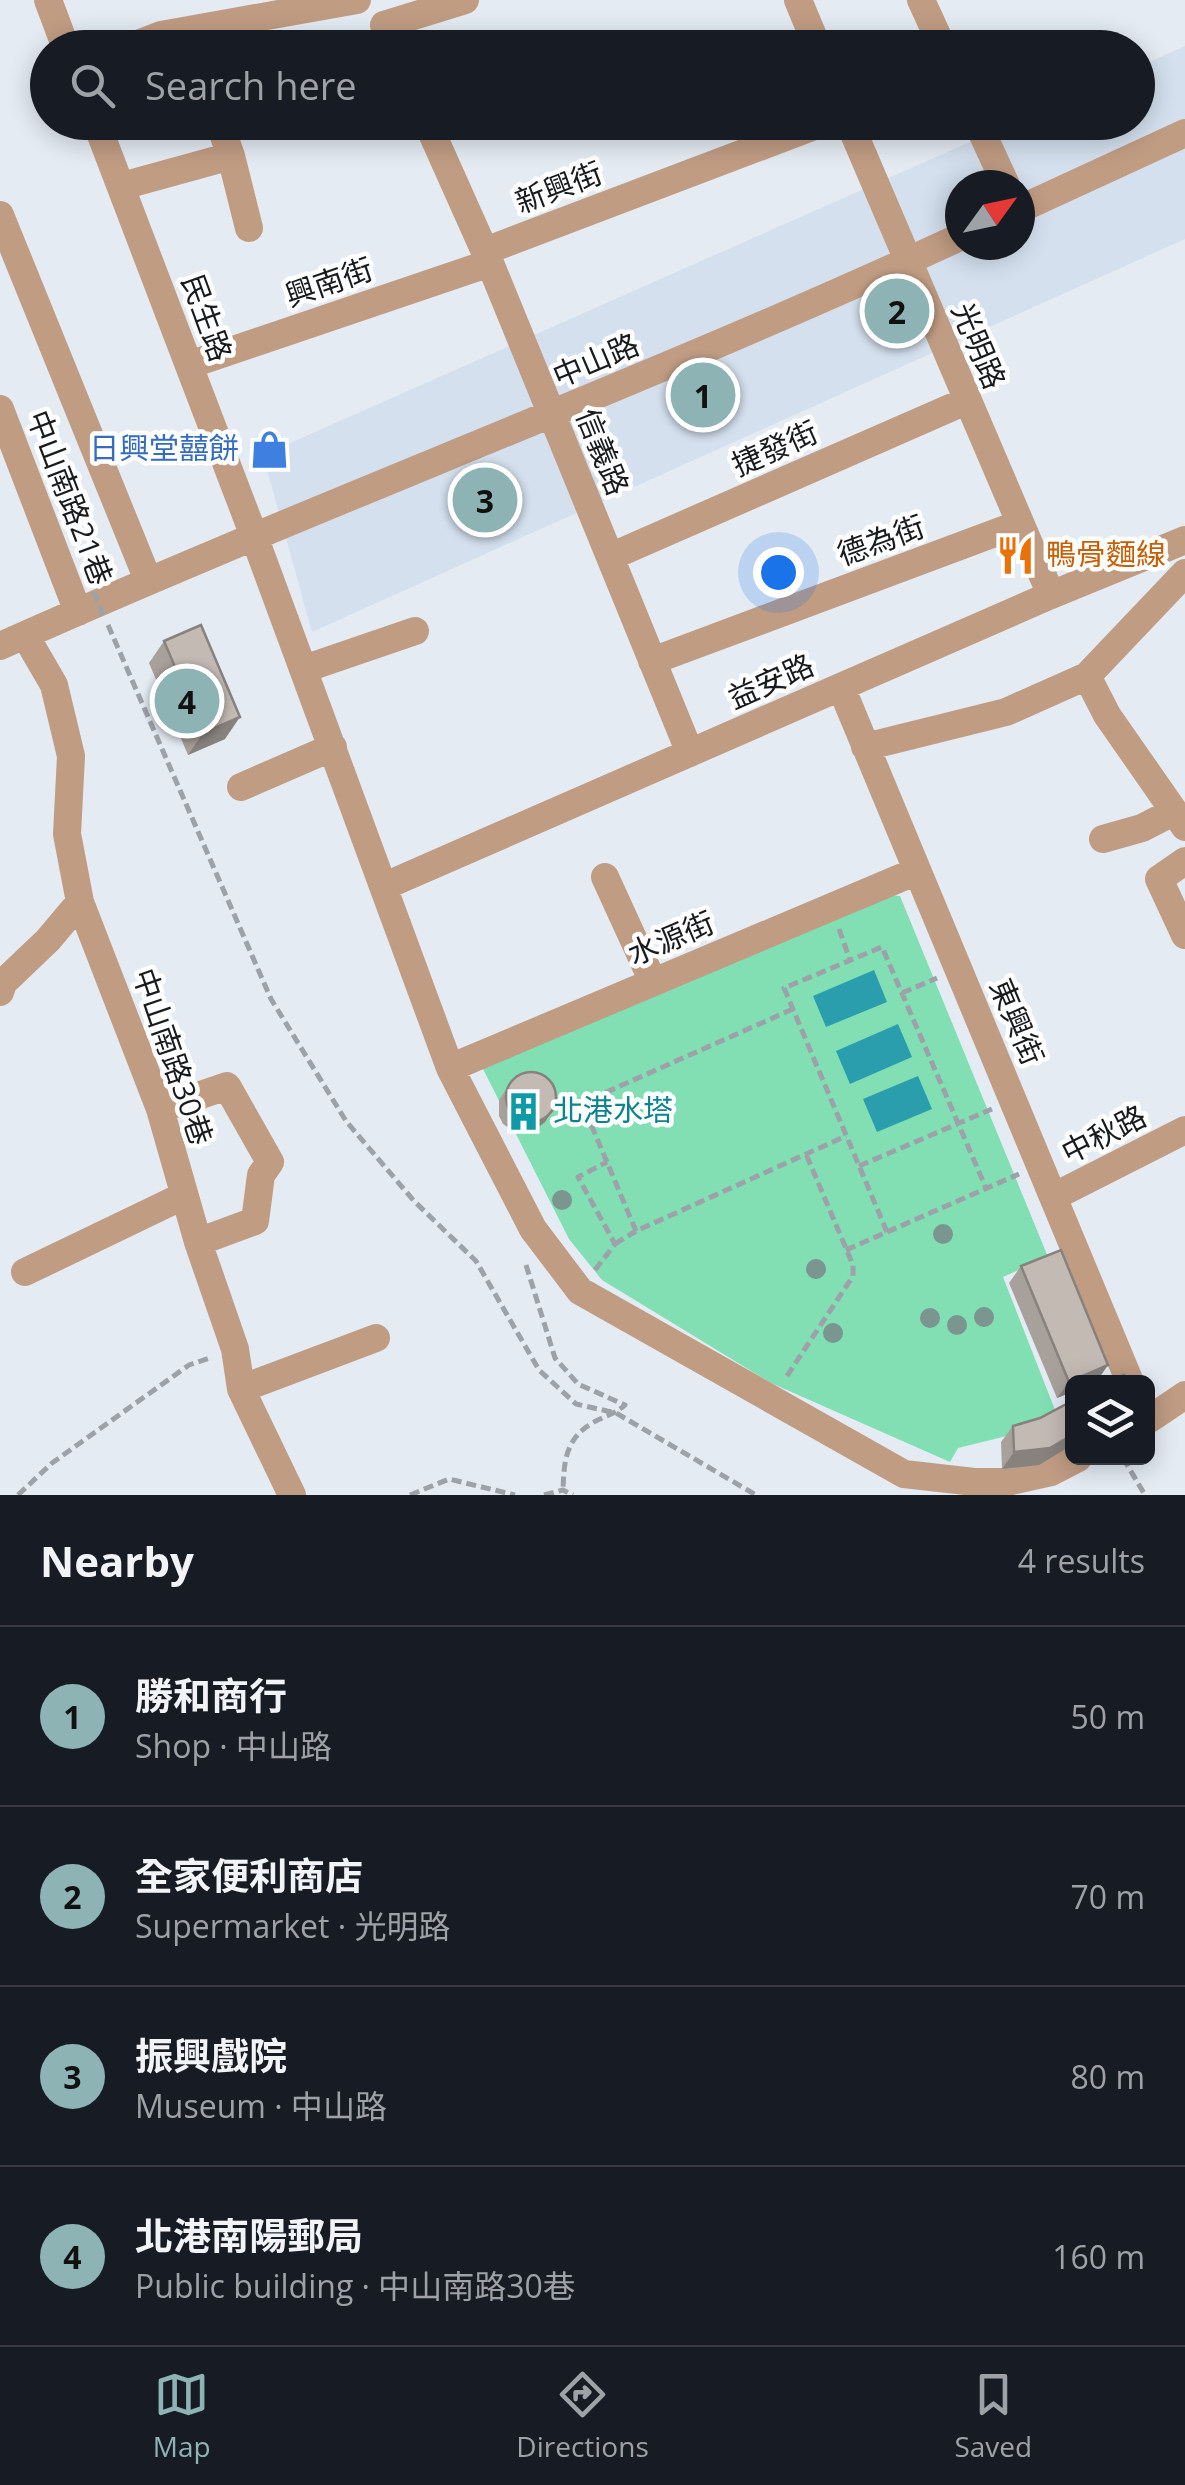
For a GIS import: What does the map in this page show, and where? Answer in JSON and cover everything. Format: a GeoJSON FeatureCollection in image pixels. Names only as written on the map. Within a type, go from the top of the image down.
{"type":"FeatureCollection","features":[{"type":"Feature","properties":{"kind":"street"},"geometry":{"type":"LineString","coordinates":[[48,0],[59,30]]}},
{"type":"Feature","properties":{"kind":"street"},"geometry":{"type":"LineString","coordinates":[[190,30],[356,0]]}},
{"type":"Feature","properties":{"kind":"street"},"geometry":{"type":"LineString","coordinates":[[383,24],[465,0]]}},
{"type":"Feature","properties":{"kind":"street"},"geometry":{"type":"LineString","coordinates":[[798,0],[810,30]]}},
{"type":"Feature","properties":{"kind":"street"},"geometry":{"type":"LineString","coordinates":[[920,0],[934,30]]}},
{"type":"Feature","properties":{"kind":"street"},"geometry":{"type":"LineString","coordinates":[[1035,202],[1185,133]]}},
{"type":"Feature","properties":{"kind":"street","name":"民生路"},"geometry":{"type":"LineString","coordinates":[[103,140],[450,1068],[533,1229],[580,1291]]}},
{"type":"Feature","properties":{"kind":"street"},"geometry":{"type":"LineString","coordinates":[[225,140],[249,228]]}},
{"type":"Feature","properties":{"kind":"street","name":"信義路"},"geometry":{"type":"LineString","coordinates":[[435,140],[487,257],[690,753]]}},
{"type":"Feature","properties":{"kind":"street","name":"新興街"},"geometry":{"type":"LineString","coordinates":[[487,257],[780,140]]}},
{"type":"Feature","properties":{"kind":"street","name":"光明路"},"geometry":{"type":"LineString","coordinates":[[855,140],[1051,595]]}},
{"type":"Feature","properties":{"kind":"street"},"geometry":{"type":"LineString","coordinates":[[985,140],[999,170]]}},
{"type":"Feature","properties":{"kind":"street"},"geometry":{"type":"LineString","coordinates":[[122,186],[231,156]]}},
{"type":"Feature","properties":{"kind":"street","name":"中山南路21巷"},"geometry":{"type":"LineString","coordinates":[[0,215],[148,580]]}},
{"type":"Feature","properties":{"kind":"street","name":"中山路"},"geometry":{"type":"LineString","coordinates":[[12,641],[148,580],[552,416],[945,244]]}},
{"type":"Feature","properties":{"kind":"street","name":"興南街"},"geometry":{"type":"LineString","coordinates":[[189,366],[487,257]]}},
{"type":"Feature","properties":{"kind":"street","name":"捷發街"},"geometry":{"type":"LineString","coordinates":[[610,557],[966,401]]}},
{"type":"Feature","properties":{"kind":"street","name":"中山南路21巷"},"geometry":{"type":"LineString","coordinates":[[0,409],[92,606]]}},
{"type":"Feature","properties":{"kind":"street","name":"德為街"},"geometry":{"type":"LineString","coordinates":[[652,660],[1020,524]]}},
{"type":"Feature","properties":{"kind":"street","name":"益安路"},"geometry":{"type":"LineString","coordinates":[[385,886],[1185,540]]}},
{"type":"Feature","properties":{"kind":"street"},"geometry":{"type":"LineString","coordinates":[[864,747],[1006,712],[1087,676],[1185,573]]}},
{"type":"Feature","properties":{"kind":"street"},"geometry":{"type":"LineString","coordinates":[[304,669],[415,631]]}},
{"type":"Feature","properties":{"kind":"street","name":"中山南路30巷"},"geometry":{"type":"LineString","coordinates":[[12,641],[54,686],[71,756],[67,834],[80,902],[160,1109],[183,1196],[235,1349],[241,1389],[292,1495]]}},
{"type":"Feature","properties":{"kind":"street"},"geometry":{"type":"LineString","coordinates":[[1087,676],[1107,714],[1177,809],[1142,828],[1103,839]]}},
{"type":"Feature","properties":{"kind":"street","name":"東興街"},"geometry":{"type":"LineString","coordinates":[[841,687],[1127,1375]]}},
{"type":"Feature","properties":{"kind":"street"},"geometry":{"type":"LineString","coordinates":[[241,787],[333,747]]}},
{"type":"Feature","properties":{"kind":"street"},"geometry":{"type":"LineString","coordinates":[[1185,861],[1160,880],[1185,935]]}},
{"type":"Feature","properties":{"kind":"street","name":"水源街"},"geometry":{"type":"LineString","coordinates":[[450,1068],[917,871]]}},
{"type":"Feature","properties":{"kind":"street"},"geometry":{"type":"LineString","coordinates":[[605,877],[653,982]]}},
{"type":"Feature","properties":{"kind":"street"},"geometry":{"type":"LineString","coordinates":[[0,992],[3,983],[80,902]]}},
{"type":"Feature","properties":{"kind":"street"},"geometry":{"type":"LineString","coordinates":[[160,1109],[227,1086],[270,1162],[261,1175],[255,1221],[198,1242]]}},
{"type":"Feature","properties":{"kind":"street","name":"中秋路"},"geometry":{"type":"LineString","coordinates":[[1053,1197],[1185,1130]]}},
{"type":"Feature","properties":{"kind":"street"},"geometry":{"type":"LineString","coordinates":[[25,1272],[183,1196]]}},
{"type":"Feature","properties":{"kind":"street"},"geometry":{"type":"LineString","coordinates":[[580,1291],[904,1474],[1007,1482],[1065,1465]]}},
{"type":"Feature","properties":{"kind":"street"},"geometry":{"type":"LineString","coordinates":[[241,1389],[376,1338]]}},
{"type":"Feature","properties":{"kind":"street"},"geometry":{"type":"LineString","coordinates":[[1155,1415],[1185,1395]]}},
{"type":"Feature","properties":{"kind":"path"},"geometry":{"type":"LineString","coordinates":[[92,606],[270,999],[346,1121],[414,1201],[476,1261],[539,1370],[576,1404],[616,1413],[756,1495]]}},
{"type":"Feature","properties":{"kind":"path"},"geometry":{"type":"LineString","coordinates":[[887,1232],[784,988],[882,947],[986,1188]]}},
{"type":"Feature","properties":{"kind":"path"},"geometry":{"type":"LineString","coordinates":[[902,993],[958,969]]}},
{"type":"Feature","properties":{"kind":"path"},"geometry":{"type":"LineString","coordinates":[[636,1231],[582,1103],[793,1010]]}},
{"type":"Feature","properties":{"kind":"path"},"geometry":{"type":"LineString","coordinates":[[858,1166],[1013,1100]]}},
{"type":"Feature","properties":{"kind":"path"},"geometry":{"type":"LineString","coordinates":[[580,1291],[615,1244],[636,1231],[846,1136]]}},
{"type":"Feature","properties":{"kind":"path"},"geometry":{"type":"LineString","coordinates":[[772,1399],[853,1276],[852,1265],[806,1154]]}},
{"type":"Feature","properties":{"kind":"path"},"geometry":{"type":"LineString","coordinates":[[607,1162],[578,1177],[615,1244]]}},
{"type":"Feature","properties":{"kind":"path"},"geometry":{"type":"LineString","coordinates":[[846,1250],[1040,1165]]}},
{"type":"Feature","properties":{"kind":"path"},"geometry":{"type":"LineString","coordinates":[[525,1264],[554,1358],[578,1384],[625,1405],[588,1425],[565,1451],[563,1490]]}},
{"type":"Feature","properties":{"kind":"path"},"geometry":{"type":"LineString","coordinates":[[18,1495],[52,1463],[190,1365],[235,1349]]}},
{"type":"Feature","properties":{"kind":"path"},"geometry":{"type":"LineString","coordinates":[[1127,1465],[1146,1495]]}},
{"type":"Feature","properties":{"kind":"path"},"geometry":{"type":"LineString","coordinates":[[410,1495],[449,1479],[515,1495]]}},
{"type":"Feature","properties":{"kind":"path"},"geometry":{"type":"LineString","coordinates":[[544,1495],[563,1490],[573,1495]]}},
{"type":"Feature","properties":{"kind":"shaded area"},"geometry":{"type":"Polygon","coordinates":[[[1185,46],[1185,239],[312,632],[263,455],[975,140],[1155,140],[1155,59],[1185,46]]]}},
{"type":"Feature","properties":{"kind":"green space"},"geometry":{"type":"Polygon","coordinates":[[[886,895],[900,896],[1048,1257],[1003,1277],[1057,1415],[1015,1434],[958,1448],[950,1462],[771,1383],[602,1280],[569,1239],[480,1063],[886,895]]]}},
{"type":"Feature","properties":{"kind":"water"},"geometry":{"type":"Polygon","coordinates":[[[874,970],[887,1002],[826,1027],[813,996],[874,970]]]}},
{"type":"Feature","properties":{"kind":"water"},"geometry":{"type":"Polygon","coordinates":[[[898,1024],[912,1057],[850,1084],[836,1051],[898,1024]]]}},
{"type":"Feature","properties":{"kind":"water"},"geometry":{"type":"Polygon","coordinates":[[[918,1076],[932,1109],[877,1132],[863,1099],[918,1076]]]}},
{"type":"Feature","properties":{"kind":"building"},"geometry":{"type":"Polygon","coordinates":[[[201,625],[240,717],[203,733],[164,641],[201,625]]]}},
{"type":"Feature","properties":{"kind":"building","name":"北港水塔"},"geometry":{"type":"Polygon","coordinates":[[[531,1072],[548,1080],[556,1097],[548,1114],[531,1122],[514,1114],[506,1097],[514,1080],[531,1072]]]}},
{"type":"Feature","properties":{"kind":"building"},"geometry":{"type":"Polygon","coordinates":[[[1061,1250],[1108,1365],[1085,1375],[1066,1375],[1021,1266],[1061,1250]]]}},
{"type":"Feature","properties":{"kind":"building"},"geometry":{"type":"Polygon","coordinates":[[[1065,1405],[1065,1439],[1050,1448],[1014,1452],[1013,1426],[1065,1405]]]}},
{"type":"Feature","properties":{"kind":"place","name":"全家便利商店"},"geometry":{"type":"Point","coordinates":[897,311]}},
{"type":"Feature","properties":{"kind":"place","name":"勝和商行"},"geometry":{"type":"Point","coordinates":[703,395]}},
{"type":"Feature","properties":{"kind":"place","name":"日興堂囍餅"},"geometry":{"type":"Point","coordinates":[269,449]}},
{"type":"Feature","properties":{"kind":"place","name":"振興戲院"},"geometry":{"type":"Point","coordinates":[485,500]}},
{"type":"Feature","properties":{"kind":"place","name":"鴨骨麵線"},"geometry":{"type":"Point","coordinates":[1016,555]}},
{"type":"Feature","properties":{"kind":"place","name":"北港南陽郵局"},"geometry":{"type":"Point","coordinates":[187,701]}},
{"type":"Feature","properties":{"kind":"place","name":"北港水塔"},"geometry":{"type":"Point","coordinates":[523,1111]}}]}
